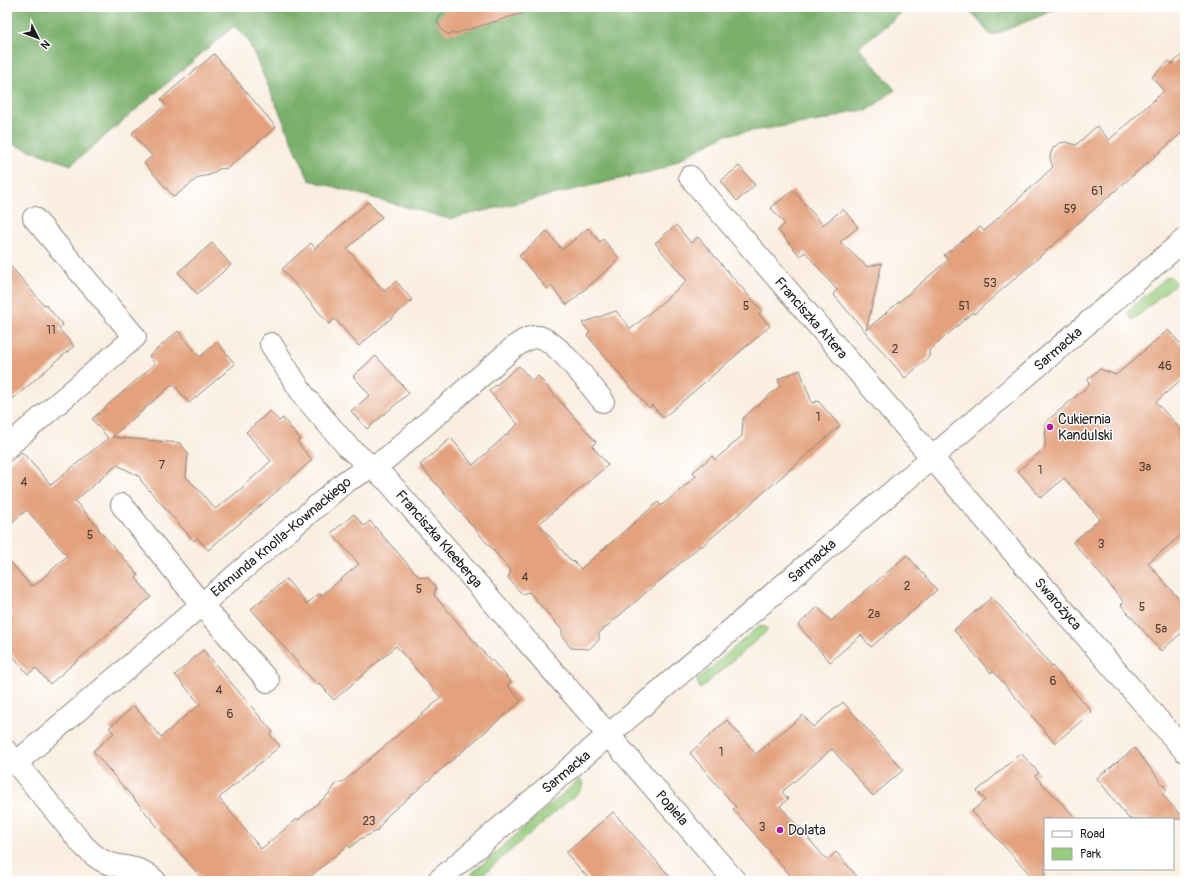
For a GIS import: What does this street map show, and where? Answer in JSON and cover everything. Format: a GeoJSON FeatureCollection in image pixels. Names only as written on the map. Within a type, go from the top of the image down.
{"type":"FeatureCollection","features":[{"type":"Feature","properties":{"kind":"street","name":"Franciszka Altera"},"geometry":{"type":"LineString","coordinates":[[690,178],[932,458]]}},
{"type":"Feature","properties":{"kind":"street"},"geometry":{"type":"LineString","coordinates":[[7,447],[135,337],[34,218]]}},
{"type":"Feature","properties":{"kind":"street","name":"Sarmacka"},"geometry":{"type":"LineString","coordinates":[[438,881],[1185,239]]}},
{"type":"Feature","properties":{"kind":"street","name":"Edmunda Knolla-Kownackiego"},"geometry":{"type":"LineString","coordinates":[[12,758],[202,604],[345,482],[387,458],[513,348],[526,339],[538,337],[551,343],[561,352],[603,401]]}},
{"type":"Feature","properties":{"kind":"street","name":"Franciszka Kleeberga"},"geometry":{"type":"LineString","coordinates":[[271,344],[304,396],[348,447],[388,481],[609,735]]}},
{"type":"Feature","properties":{"kind":"street","name":"Swarożyca"},"geometry":{"type":"LineString","coordinates":[[932,458],[1185,751]]}},
{"type":"Feature","properties":{"kind":"street"},"geometry":{"type":"LineString","coordinates":[[122,505],[202,604],[268,681]]}},
{"type":"Feature","properties":{"kind":"street","name":"Popiela"},"geometry":{"type":"LineString","coordinates":[[609,735],[735,881]]}},
{"type":"Feature","properties":{"kind":"street"},"geometry":{"type":"LineString","coordinates":[[12,758],[90,852],[102,860],[114,865],[138,869],[149,874],[155,881]]}},
{"type":"Feature","properties":{"kind":"green space"},"geometry":{"type":"Polygon","coordinates":[[[7,7],[909,7],[859,47],[895,90],[867,111],[853,111],[826,120],[725,135],[662,169],[449,219],[309,180],[248,40],[234,26],[71,165],[7,142],[7,7]]]}},
{"type":"Feature","properties":{"kind":"green space"},"geometry":{"type":"Polygon","coordinates":[[[961,7],[1062,7],[991,36],[968,8],[961,7]]]}},
{"type":"Feature","properties":{"kind":"green space"},"geometry":{"type":"Polygon","coordinates":[[[1168,276],[1171,277],[1176,283],[1133,320],[1128,315],[1129,310],[1168,276]]]}},
{"type":"Feature","properties":{"kind":"green space"},"geometry":{"type":"Polygon","coordinates":[[[759,626],[766,627],[768,630],[700,689],[697,680],[759,626]]]}},
{"type":"Feature","properties":{"kind":"green space"},"geometry":{"type":"Polygon","coordinates":[[[580,779],[583,783],[581,790],[475,881],[471,881],[470,875],[580,779]]]}},
{"type":"Feature","properties":{"kind":"building"},"geometry":{"type":"Polygon","coordinates":[[[447,7],[523,7],[523,13],[457,33],[447,34],[442,30],[437,21],[447,7]]]}},
{"type":"Feature","properties":{"kind":"building"},"geometry":{"type":"Polygon","coordinates":[[[1185,52],[1185,130],[974,314],[973,312],[929,351],[929,357],[905,378],[833,294],[837,290],[805,252],[800,256],[778,230],[785,224],[771,208],[793,190],[823,225],[843,209],[858,227],[840,242],[867,267],[882,263],[866,330],[948,260],[944,255],[980,227],[984,231],[1053,167],[1050,158],[1054,147],[1060,143],[1066,142],[1076,145],[1097,126],[1109,140],[1164,91],[1152,77],[1169,61],[1172,64],[1185,52]]]}},
{"type":"Feature","properties":{"kind":"building"},"geometry":{"type":"Polygon","coordinates":[[[214,54],[276,127],[228,168],[219,169],[210,175],[199,177],[174,197],[144,163],[152,156],[132,133],[166,105],[161,99],[214,54]]]}},
{"type":"Feature","properties":{"kind":"building"},"geometry":{"type":"Polygon","coordinates":[[[739,166],[755,185],[737,201],[721,181],[739,166]]]}},
{"type":"Feature","properties":{"kind":"building"},"geometry":{"type":"Polygon","coordinates":[[[368,202],[382,217],[347,249],[384,291],[396,281],[412,300],[359,346],[335,319],[329,324],[282,269],[311,243],[315,248],[368,202]]]}},
{"type":"Feature","properties":{"kind":"building"},"geometry":{"type":"Polygon","coordinates":[[[676,225],[691,243],[698,237],[762,311],[759,314],[770,326],[663,418],[652,405],[649,408],[626,382],[587,335],[590,332],[582,323],[616,311],[631,329],[687,281],[655,243],[676,225]]]}},
{"type":"Feature","properties":{"kind":"building"},"geometry":{"type":"Polygon","coordinates":[[[588,228],[600,242],[603,239],[620,259],[567,305],[551,286],[547,289],[519,256],[547,231],[562,250],[588,228]]]}},
{"type":"Feature","properties":{"kind":"building"},"geometry":{"type":"Polygon","coordinates":[[[212,243],[231,265],[197,294],[178,272],[212,243]]]}},
{"type":"Feature","properties":{"kind":"building"},"geometry":{"type":"Polygon","coordinates":[[[7,262],[63,325],[59,329],[74,346],[7,404],[7,262]]]}},
{"type":"Feature","properties":{"kind":"building"},"geometry":{"type":"Polygon","coordinates":[[[1168,330],[1185,349],[1185,376],[1156,402],[1185,434],[1185,532],[1148,563],[1185,606],[1185,630],[1161,651],[1121,605],[1124,602],[1073,542],[1100,519],[1064,478],[1041,498],[1018,471],[1045,448],[1046,422],[1089,385],[1088,379],[1100,369],[1116,375],[1168,330]]]}},
{"type":"Feature","properties":{"kind":"building"},"geometry":{"type":"Polygon","coordinates":[[[178,331],[200,357],[217,342],[235,364],[189,403],[173,384],[112,437],[180,443],[188,453],[186,477],[215,509],[235,494],[271,461],[246,432],[270,411],[279,421],[283,418],[300,439],[297,442],[312,460],[208,550],[197,538],[194,541],[142,482],[139,476],[117,465],[75,501],[138,575],[136,578],[151,597],[50,684],[36,668],[28,674],[7,649],[7,558],[31,586],[34,586],[67,556],[27,510],[7,526],[7,464],[22,452],[51,485],[108,438],[92,419],[155,364],[149,356],[178,331]]]}},
{"type":"Feature","properties":{"kind":"building"},"geometry":{"type":"Polygon","coordinates":[[[376,356],[409,393],[367,429],[351,411],[370,395],[353,376],[376,356]]]}},
{"type":"Feature","properties":{"kind":"building"},"geometry":{"type":"Polygon","coordinates":[[[519,366],[532,381],[538,376],[596,442],[592,446],[608,465],[539,524],[572,562],[573,561],[581,569],[658,502],[661,506],[679,491],[696,476],[693,472],[712,456],[715,460],[742,436],[743,418],[780,386],[778,379],[800,370],[812,403],[818,401],[840,426],[701,547],[700,546],[599,633],[599,640],[589,649],[571,648],[562,636],[562,630],[529,592],[522,594],[508,578],[511,571],[420,465],[451,438],[473,465],[518,424],[489,391],[519,366]]]}},
{"type":"Feature","properties":{"kind":"building"},"geometry":{"type":"Polygon","coordinates":[[[354,514],[364,526],[370,521],[419,577],[428,578],[436,587],[434,595],[511,682],[507,685],[521,701],[387,816],[377,831],[360,839],[350,848],[348,845],[305,881],[204,881],[93,751],[114,733],[109,728],[134,706],[161,737],[200,704],[175,675],[203,650],[273,732],[270,735],[280,746],[219,798],[261,849],[330,793],[336,784],[344,781],[441,698],[396,646],[334,700],[319,683],[317,685],[251,609],[286,579],[307,604],[318,594],[321,596],[359,564],[331,533],[354,514]]]}},
{"type":"Feature","properties":{"kind":"building"},"geometry":{"type":"Polygon","coordinates":[[[907,555],[937,590],[871,647],[861,635],[830,662],[798,625],[818,607],[831,621],[907,555]]]}},
{"type":"Feature","properties":{"kind":"building"},"geometry":{"type":"Polygon","coordinates":[[[992,597],[1092,712],[1055,743],[993,671],[991,673],[954,630],[992,597]]]}},
{"type":"Feature","properties":{"kind":"building"},"geometry":{"type":"Polygon","coordinates":[[[843,702],[903,770],[873,796],[832,749],[782,792],[788,799],[780,806],[827,860],[836,852],[861,881],[795,881],[733,809],[736,807],[690,753],[727,720],[756,754],[803,715],[813,727],[843,702]]]}},
{"type":"Feature","properties":{"kind":"building"},"geometry":{"type":"Polygon","coordinates":[[[1135,748],[1167,790],[1162,794],[1184,819],[1128,818],[1097,778],[1135,748]]]}},
{"type":"Feature","properties":{"kind":"building"},"geometry":{"type":"Polygon","coordinates":[[[1021,753],[1039,773],[1035,776],[1076,818],[1044,818],[1045,881],[1036,881],[972,811],[985,800],[977,791],[1021,753]]]}},
{"type":"Feature","properties":{"kind":"building"},"geometry":{"type":"Polygon","coordinates":[[[613,812],[674,881],[591,881],[566,853],[613,812]]]}},
{"type":"Feature","properties":{"kind":"place","name":"Cukiernia Kandulski"},"geometry":{"type":"Point","coordinates":[1050,427]}},
{"type":"Feature","properties":{"kind":"place","name":"Dolata"},"geometry":{"type":"Point","coordinates":[780,830]}}]}
